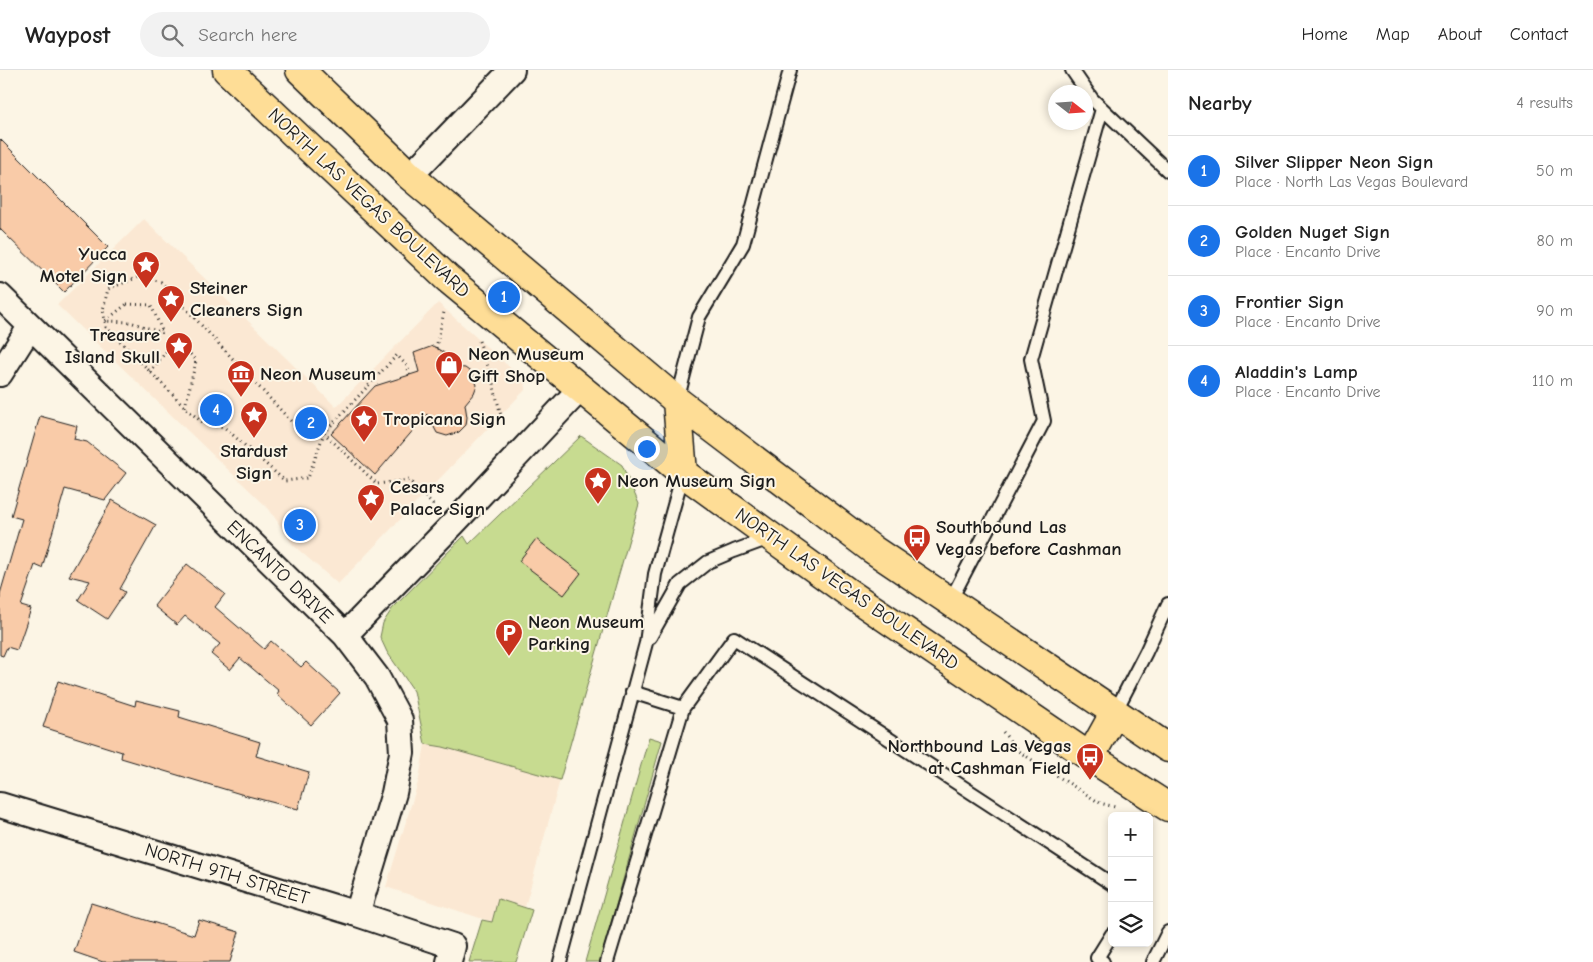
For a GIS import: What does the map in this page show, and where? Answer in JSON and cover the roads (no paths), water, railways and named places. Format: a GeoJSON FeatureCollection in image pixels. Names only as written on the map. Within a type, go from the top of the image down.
{"type":"FeatureCollection","features":[{"type":"Feature","properties":{"kind":"main road","name":"NORTH LAS VEGAS BOULEVARD"},"geometry":{"type":"LineString","coordinates":[[227,70],[448,279],[683,473],[846,591],[1168,808]]}},
{"type":"Feature","properties":{"kind":"main road"},"geometry":{"type":"LineString","coordinates":[[300,70],[410,176],[677,401],[872,549],[1168,748]]}},
{"type":"Feature","properties":{"kind":"main road"},"geometry":{"type":"LineString","coordinates":[[677,401],[683,473]]}},
{"type":"Feature","properties":{"kind":"main road"},"geometry":{"type":"LineString","coordinates":[[1090,757],[1115,712]]}},
{"type":"Feature","properties":{"kind":"street"},"geometry":{"type":"LineString","coordinates":[[410,176],[512,70]]}},
{"type":"Feature","properties":{"kind":"street","name":"ENCANTO DRIVE"},"geometry":{"type":"LineString","coordinates":[[0,296],[345,635],[377,676],[400,720],[402,753],[394,793],[357,914]]}},
{"type":"Feature","properties":{"kind":"street"},"geometry":{"type":"LineString","coordinates":[[0,374],[30,327]]}},
{"type":"Feature","properties":{"kind":"street"},"geometry":{"type":"LineString","coordinates":[[345,635],[580,389]]}},
{"type":"Feature","properties":{"kind":"street","name":"NORTH 9TH STREET"},"geometry":{"type":"LineString","coordinates":[[0,805],[357,914],[451,954]]}},
{"type":"Feature","properties":{"kind":"lane"},"geometry":{"type":"LineString","coordinates":[[677,401],[699,317],[743,244],[790,70]]}},
{"type":"Feature","properties":{"kind":"lane"},"geometry":{"type":"LineString","coordinates":[[1072,70],[1092,99],[1168,172]]}},
{"type":"Feature","properties":{"kind":"lane"},"geometry":{"type":"LineString","coordinates":[[950,601],[1044,421],[1032,358],[1102,109]]}},
{"type":"Feature","properties":{"kind":"lane"},"geometry":{"type":"LineString","coordinates":[[560,962],[646,643],[655,574],[683,473]]}},
{"type":"Feature","properties":{"kind":"lane"},"geometry":{"type":"LineString","coordinates":[[646,643],[680,584],[708,562],[772,537]]}},
{"type":"Feature","properties":{"kind":"lane"},"geometry":{"type":"LineString","coordinates":[[1115,712],[1168,604]]}},
{"type":"Feature","properties":{"kind":"lane"},"geometry":{"type":"LineString","coordinates":[[607,962],[683,708],[734,638],[1108,881]]}},
{"type":"Feature","properties":{"kind":"lane"},"geometry":{"type":"LineString","coordinates":[[632,692],[683,708]]}},
{"type":"Feature","properties":{"kind":"lane"},"geometry":{"type":"LineString","coordinates":[[1153,962],[1168,932]]}},
{"type":"Feature","properties":{"kind":"lane"},"geometry":{"type":"LineString","coordinates":[[1103,962],[1097,958],[1108,940]]}},
{"type":"Feature","properties":{"kind":"place","name":"Yucca Motel Sign"},"geometry":{"type":"Point","coordinates":[146,289]}},
{"type":"Feature","properties":{"kind":"place","name":"Silver Slipper Neon Sign"},"geometry":{"type":"Point","coordinates":[504,297]}},
{"type":"Feature","properties":{"kind":"place","name":"Steiner Cleaners Sign"},"geometry":{"type":"Point","coordinates":[171,323]}},
{"type":"Feature","properties":{"kind":"place","name":"Treasure Island Skull"},"geometry":{"type":"Point","coordinates":[179,370]}},
{"type":"Feature","properties":{"kind":"place","name":"Neon Museum Gift Shop"},"geometry":{"type":"Point","coordinates":[449,389]}},
{"type":"Feature","properties":{"kind":"place","name":"Neon Museum"},"geometry":{"type":"Point","coordinates":[241,398]}},
{"type":"Feature","properties":{"kind":"place","name":"Aladdin's Lamp"},"geometry":{"type":"Point","coordinates":[216,410]}},
{"type":"Feature","properties":{"kind":"place","name":"Golden Nuget Sign"},"geometry":{"type":"Point","coordinates":[311,423]}},
{"type":"Feature","properties":{"kind":"place","name":"Stardust Sign"},"geometry":{"type":"Point","coordinates":[254,439]}},
{"type":"Feature","properties":{"kind":"place","name":"Tropicana Sign"},"geometry":{"type":"Point","coordinates":[364,443]}},
{"type":"Feature","properties":{"kind":"place","name":"Neon Museum Sign"},"geometry":{"type":"Point","coordinates":[598,505]}},
{"type":"Feature","properties":{"kind":"place","name":"Cesars Palace Sign"},"geometry":{"type":"Point","coordinates":[371,522]}},
{"type":"Feature","properties":{"kind":"place","name":"Frontier Sign"},"geometry":{"type":"Point","coordinates":[300,525]}},
{"type":"Feature","properties":{"kind":"place","name":"Southbound Las Vegas before Cashman"},"geometry":{"type":"Point","coordinates":[917,562]}},
{"type":"Feature","properties":{"kind":"place","name":"Neon Museum Parking"},"geometry":{"type":"Point","coordinates":[509,657]}},
{"type":"Feature","properties":{"kind":"place","name":"Northbound Las Vegas at Cashman Field"},"geometry":{"type":"Point","coordinates":[1090,781]}}]}
